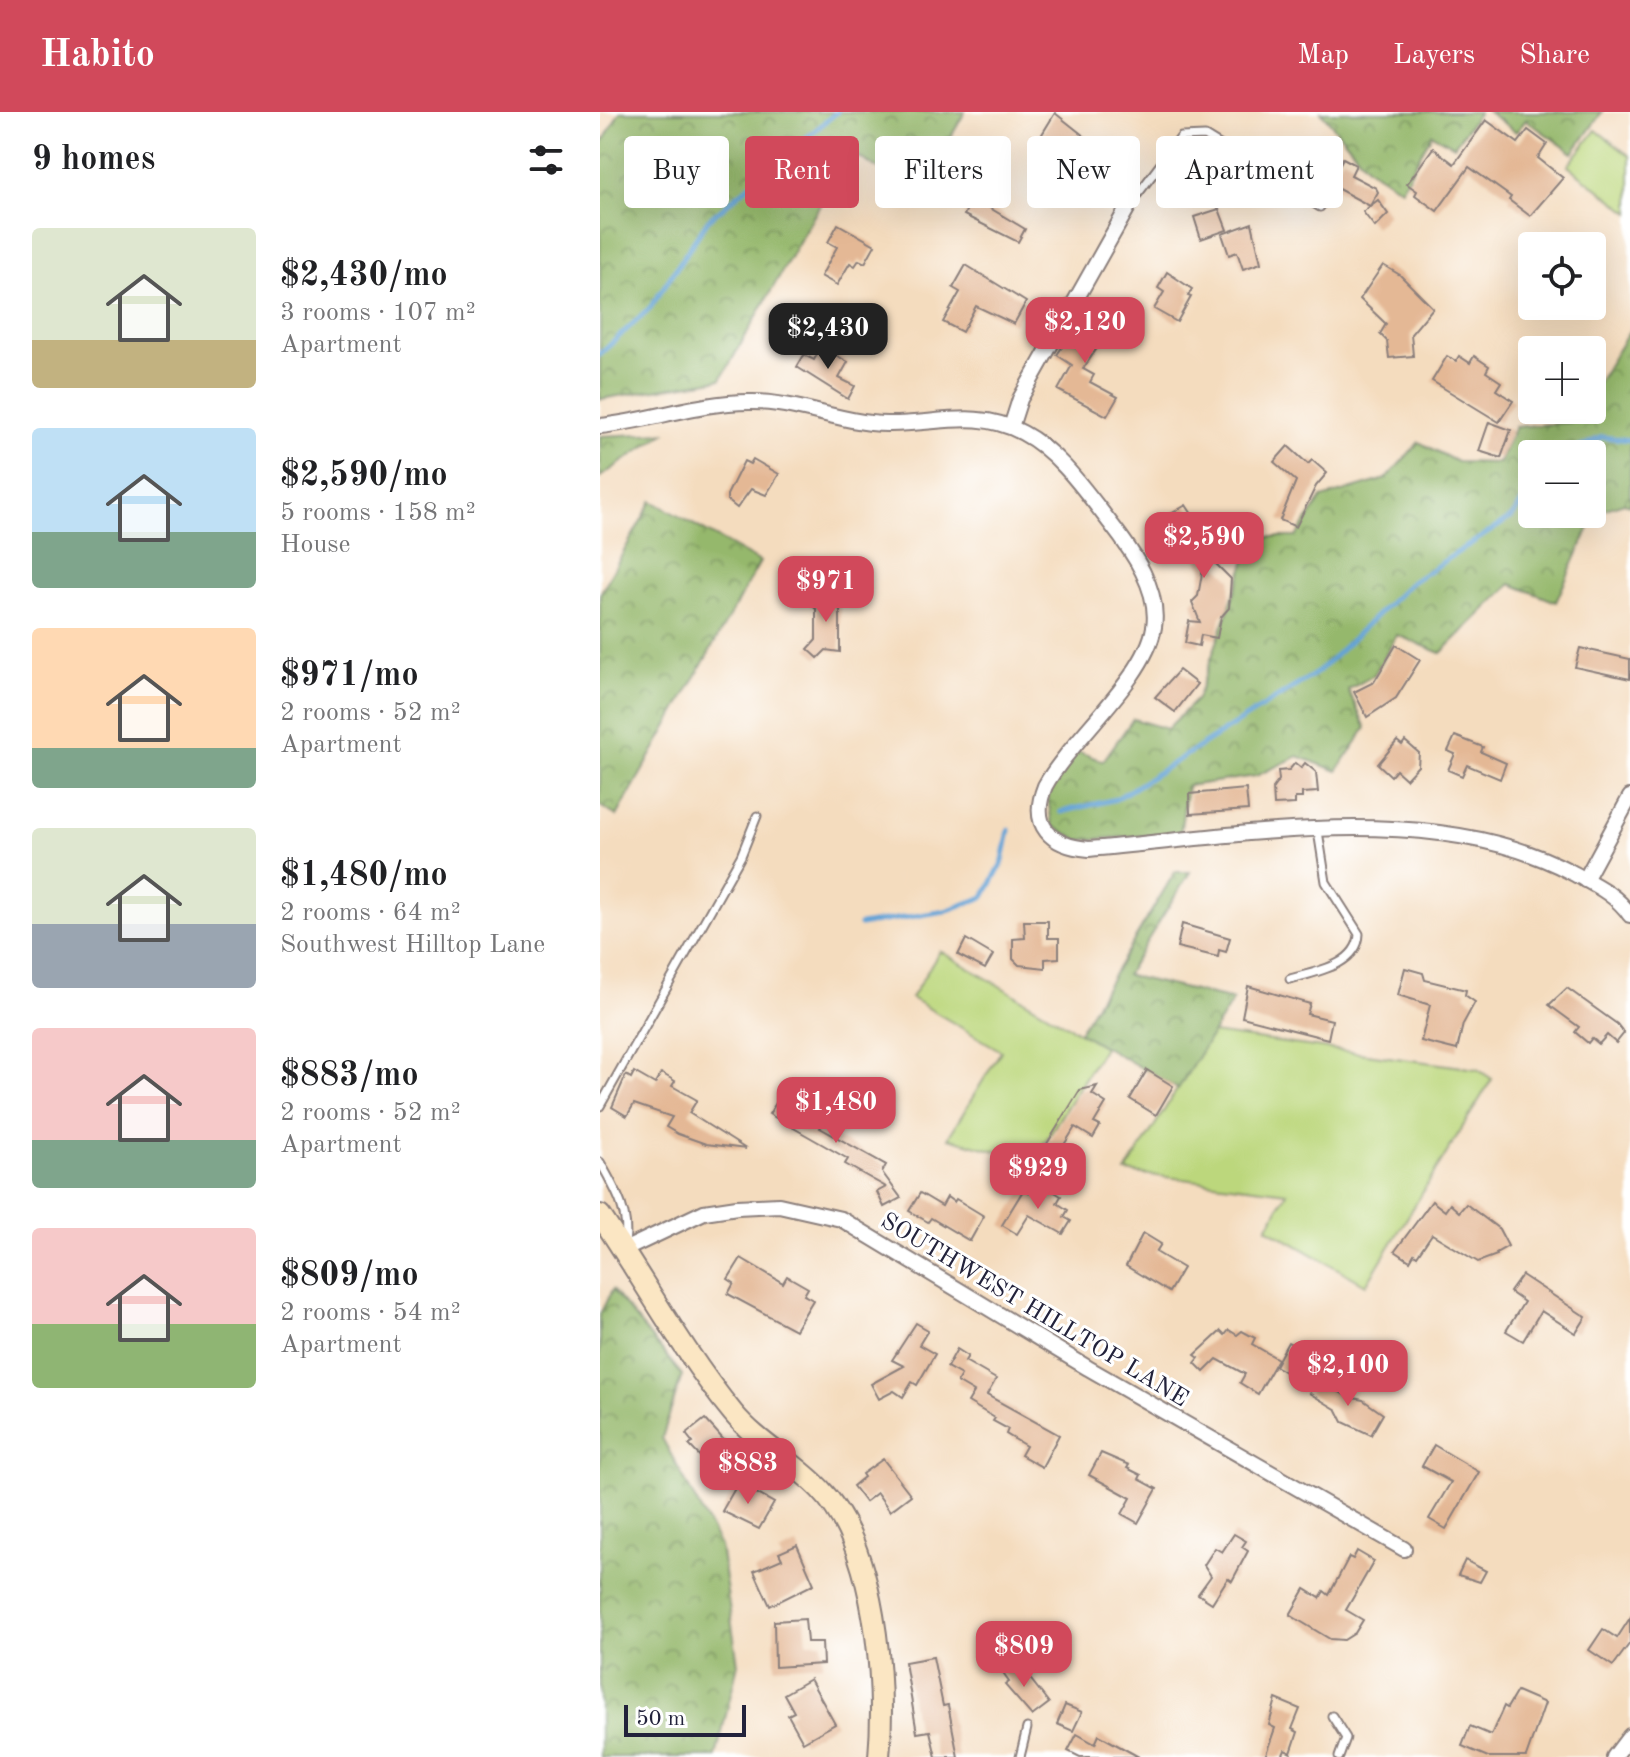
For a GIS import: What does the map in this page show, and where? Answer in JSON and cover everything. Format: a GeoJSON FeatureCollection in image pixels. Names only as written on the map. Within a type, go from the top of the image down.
{"type":"FeatureCollection","features":[{"type":"Feature","properties":{"kind":"main road"},"geometry":{"type":"LineString","coordinates":[[600,1215],[733,1413],[762,1442],[820,1488],[851,1533],[862,1565],[874,1636],[880,1686],[879,1757]]}},
{"type":"Feature","properties":{"kind":"street"},"geometry":{"type":"LineString","coordinates":[[1011,427],[1020,399],[1127,208]]}},
{"type":"Feature","properties":{"kind":"street"},"geometry":{"type":"LineString","coordinates":[[600,426],[749,402],[872,423],[969,417],[1011,427],[1048,451],[1119,535],[1148,585],[1155,616],[1152,636],[1136,666],[1045,786],[1039,810],[1049,837],[1068,847],[1089,849],[1381,828],[1478,837],[1532,852],[1614,898],[1630,915]]}},
{"type":"Feature","properties":{"kind":"street"},"geometry":{"type":"LineString","coordinates":[[1585,880],[1630,797]]}},
{"type":"Feature","properties":{"kind":"street","name":"SOUTHWEST HILLTOP LANE"},"geometry":{"type":"LineString","coordinates":[[624,1250],[704,1212],[737,1207],[779,1205],[841,1219],[1088,1368],[1404,1549]]}},
{"type":"Feature","properties":{"kind":"street"},"geometry":{"type":"LineString","coordinates":[[1614,1757],[1630,1736]]}},
{"type":"Feature","properties":{"kind":"lane"},"geometry":{"type":"LineString","coordinates":[[1140,191],[1156,170]]}},
{"type":"Feature","properties":{"kind":"lane"},"geometry":{"type":"LineString","coordinates":[[600,1106],[741,856],[757,816]]}},
{"type":"Feature","properties":{"kind":"lane"},"geometry":{"type":"LineString","coordinates":[[1290,979],[1347,958],[1359,944],[1359,934],[1326,882],[1318,831]]}},
{"type":"Feature","properties":{"kind":"lane"},"geometry":{"type":"LineString","coordinates":[[600,1162],[622,1203],[628,1225],[624,1250]]}},
{"type":"Feature","properties":{"kind":"lane"},"geometry":{"type":"LineString","coordinates":[[1332,1716],[1346,1738],[1339,1757]]}},
{"type":"Feature","properties":{"kind":"lane"},"geometry":{"type":"LineString","coordinates":[[1020,1757],[1027,1728]]}},
{"type":"Feature","properties":{"kind":"green space"},"geometry":{"type":"Polygon","coordinates":[[[620,112],[965,112],[951,136],[875,136],[875,167],[859,157],[859,136],[745,136],[745,208],[818,208],[721,379],[600,399],[600,147],[620,112]]]}},
{"type":"Feature","properties":{"kind":"green space"},"geometry":{"type":"Polygon","coordinates":[[[1321,112],[1479,112],[1454,146],[1432,134],[1401,189],[1368,168],[1321,112]]]}},
{"type":"Feature","properties":{"kind":"green space"},"geometry":{"type":"Polygon","coordinates":[[[1488,112],[1602,112],[1573,153],[1526,120],[1516,132],[1488,112]]]}},
{"type":"Feature","properties":{"kind":"green space"},"geometry":{"type":"Polygon","coordinates":[[[1596,130],[1630,156],[1630,213],[1568,166],[1596,130]]]}},
{"type":"Feature","properties":{"kind":"green space"},"geometry":{"type":"Polygon","coordinates":[[[1630,330],[1630,505],[1624,503],[1606,509],[1606,440],[1518,440],[1518,528],[1589,528],[1556,602],[1511,584],[1441,653],[1397,635],[1374,675],[1348,690],[1366,728],[1337,771],[1298,756],[1256,776],[1187,786],[1180,834],[1079,840],[1052,826],[1047,791],[1076,751],[1103,761],[1133,719],[1167,729],[1197,699],[1254,537],[1296,537],[1322,498],[1386,479],[1419,442],[1457,462],[1499,463],[1515,427],[1606,424],[1606,369],[1630,330]]]}},
{"type":"Feature","properties":{"kind":"green space"},"geometry":{"type":"Polygon","coordinates":[[[665,433],[600,477],[600,436],[665,433]]]}},
{"type":"Feature","properties":{"kind":"green space"},"geometry":{"type":"Polygon","coordinates":[[[652,501],[760,562],[617,816],[600,806],[600,594],[652,501]]]}},
{"type":"Feature","properties":{"kind":"green space"},"geometry":{"type":"Polygon","coordinates":[[[1175,872],[1190,872],[1126,975],[1233,1000],[1178,1089],[1079,1032],[1175,872]]]}},
{"type":"Feature","properties":{"kind":"green space"},"geometry":{"type":"Polygon","coordinates":[[[940,951],[1104,1047],[1033,1161],[948,1138],[1001,1051],[911,998],[940,951]]]}},
{"type":"Feature","properties":{"kind":"green space"},"geometry":{"type":"Polygon","coordinates":[[[1212,1033],[1477,1069],[1492,1079],[1366,1285],[1267,1228],[1287,1192],[1126,1172],[1212,1033]]]}},
{"type":"Feature","properties":{"kind":"green space"},"geometry":{"type":"Polygon","coordinates":[[[612,1290],[682,1375],[662,1438],[720,1546],[738,1664],[716,1757],[600,1757],[600,1314],[612,1290]]]}},
{"type":"Feature","properties":{"kind":"building"},"geometry":{"type":"Polygon","coordinates":[[[1055,113],[1084,136],[1041,136],[1055,113]]]}},
{"type":"Feature","properties":{"kind":"building"},"geometry":{"type":"Polygon","coordinates":[[[1486,120],[1518,143],[1528,130],[1547,144],[1538,158],[1563,178],[1530,216],[1509,200],[1511,197],[1469,167],[1437,211],[1415,195],[1417,191],[1407,184],[1433,148],[1454,164],[1486,120]]]}},
{"type":"Feature","properties":{"kind":"building"},"geometry":{"type":"Polygon","coordinates":[[[1343,158],[1356,165],[1351,175],[1376,188],[1378,192],[1370,206],[1343,192],[1343,158]]]}},
{"type":"Feature","properties":{"kind":"building"},"geometry":{"type":"Polygon","coordinates":[[[1378,200],[1388,214],[1375,227],[1363,212],[1378,200]]]}},
{"type":"Feature","properties":{"kind":"building"},"geometry":{"type":"Polygon","coordinates":[[[967,208],[990,208],[1025,229],[1018,242],[964,215],[967,208]]]}},
{"type":"Feature","properties":{"kind":"building"},"geometry":{"type":"Polygon","coordinates":[[[1219,209],[1227,230],[1201,239],[1194,217],[1219,209]]]}},
{"type":"Feature","properties":{"kind":"building"},"geometry":{"type":"Polygon","coordinates":[[[1252,223],[1261,263],[1243,269],[1237,252],[1229,255],[1222,234],[1252,223]]]}},
{"type":"Feature","properties":{"kind":"building"},"geometry":{"type":"Polygon","coordinates":[[[838,224],[875,245],[865,263],[859,260],[855,266],[850,263],[837,285],[821,276],[837,247],[828,242],[838,224]]]}},
{"type":"Feature","properties":{"kind":"building"},"geometry":{"type":"Polygon","coordinates":[[[966,265],[1026,302],[1014,324],[976,306],[962,332],[943,322],[960,292],[953,288],[966,265]]]}},
{"type":"Feature","properties":{"kind":"building"},"geometry":{"type":"Polygon","coordinates":[[[1383,265],[1400,275],[1433,308],[1411,334],[1413,356],[1389,358],[1387,341],[1380,334],[1386,324],[1360,299],[1383,265]]]}},
{"type":"Feature","properties":{"kind":"building"},"geometry":{"type":"Polygon","coordinates":[[[1167,272],[1192,289],[1188,296],[1191,297],[1177,322],[1154,309],[1164,292],[1158,288],[1167,272]]]}},
{"type":"Feature","properties":{"kind":"building"},"geometry":{"type":"Polygon","coordinates":[[[1085,312],[1110,329],[1083,369],[1094,375],[1090,382],[1118,397],[1107,416],[1058,390],[1072,365],[1057,355],[1085,312]]]}},
{"type":"Feature","properties":{"kind":"building"},"geometry":{"type":"Polygon","coordinates":[[[821,347],[848,362],[839,378],[855,386],[848,399],[797,367],[804,355],[814,360],[821,347]]]}},
{"type":"Feature","properties":{"kind":"building"},"geometry":{"type":"Polygon","coordinates":[[[1447,356],[1456,361],[1459,356],[1470,363],[1474,356],[1489,366],[1486,372],[1501,382],[1496,390],[1513,401],[1499,422],[1432,381],[1447,356]]]}},
{"type":"Feature","properties":{"kind":"building"},"geometry":{"type":"Polygon","coordinates":[[[1489,422],[1511,430],[1501,458],[1479,451],[1489,422]]]}},
{"type":"Feature","properties":{"kind":"building"},"geometry":{"type":"Polygon","coordinates":[[[1288,446],[1308,464],[1312,460],[1327,473],[1316,486],[1296,527],[1280,520],[1296,481],[1274,462],[1288,446]]]}},
{"type":"Feature","properties":{"kind":"building"},"geometry":{"type":"Polygon","coordinates":[[[753,459],[779,474],[766,495],[751,489],[737,508],[727,500],[727,495],[744,461],[750,464],[753,459]]]}},
{"type":"Feature","properties":{"kind":"building"},"geometry":{"type":"Polygon","coordinates":[[[1186,505],[1214,548],[1206,554],[1231,579],[1229,608],[1221,617],[1217,638],[1201,635],[1199,646],[1185,643],[1189,621],[1200,622],[1192,602],[1198,596],[1203,568],[1169,515],[1186,505]]]}},
{"type":"Feature","properties":{"kind":"building"},"geometry":{"type":"Polygon","coordinates":[[[817,591],[830,599],[840,599],[840,652],[826,650],[818,658],[808,649],[816,640],[816,609],[808,601],[817,591]]]}},
{"type":"Feature","properties":{"kind":"building"},"geometry":{"type":"Polygon","coordinates":[[[1396,645],[1420,660],[1396,698],[1367,717],[1354,692],[1374,682],[1396,645]]]}},
{"type":"Feature","properties":{"kind":"building"},"geometry":{"type":"Polygon","coordinates":[[[1580,648],[1630,659],[1630,679],[1575,667],[1580,648]]]}},
{"type":"Feature","properties":{"kind":"building"},"geometry":{"type":"Polygon","coordinates":[[[1179,670],[1197,684],[1175,712],[1155,697],[1179,670]]]}},
{"type":"Feature","properties":{"kind":"building"},"geometry":{"type":"Polygon","coordinates":[[[1455,736],[1483,747],[1481,752],[1506,763],[1500,779],[1467,765],[1462,776],[1448,770],[1455,754],[1448,751],[1455,736]]]}},
{"type":"Feature","properties":{"kind":"building"},"geometry":{"type":"Polygon","coordinates":[[[1397,741],[1402,745],[1405,741],[1419,753],[1418,766],[1406,779],[1396,770],[1391,776],[1378,764],[1397,741]]]}},
{"type":"Feature","properties":{"kind":"building"},"geometry":{"type":"Polygon","coordinates":[[[1295,763],[1301,768],[1305,763],[1316,772],[1318,792],[1302,793],[1302,798],[1295,798],[1295,804],[1274,805],[1273,788],[1279,780],[1278,771],[1289,770],[1295,763]]]}},
{"type":"Feature","properties":{"kind":"building"},"geometry":{"type":"Polygon","coordinates":[[[1246,789],[1248,810],[1190,814],[1189,794],[1246,789]]]}},
{"type":"Feature","properties":{"kind":"building"},"geometry":{"type":"Polygon","coordinates":[[[1024,921],[1048,921],[1048,938],[1059,938],[1059,958],[1045,959],[1045,968],[1019,965],[1013,959],[1013,939],[1025,938],[1024,921]]]}},
{"type":"Feature","properties":{"kind":"building"},"geometry":{"type":"Polygon","coordinates":[[[1182,924],[1230,938],[1226,952],[1219,950],[1218,957],[1177,947],[1182,924]]]}},
{"type":"Feature","properties":{"kind":"building"},"geometry":{"type":"Polygon","coordinates":[[[966,939],[993,955],[985,969],[958,955],[966,939]]]}},
{"type":"Feature","properties":{"kind":"building"},"geometry":{"type":"Polygon","coordinates":[[[1405,968],[1423,973],[1425,980],[1466,990],[1465,995],[1475,1002],[1463,1024],[1457,1050],[1421,1041],[1430,1005],[1398,995],[1405,968]]]}},
{"type":"Feature","properties":{"kind":"building"},"geometry":{"type":"Polygon","coordinates":[[[1248,986],[1310,1004],[1307,1014],[1332,1020],[1328,1039],[1242,1017],[1248,986]]]}},
{"type":"Feature","properties":{"kind":"building"},"geometry":{"type":"Polygon","coordinates":[[[1567,988],[1617,1024],[1624,1033],[1616,1043],[1607,1035],[1599,1044],[1592,1038],[1588,1043],[1575,1032],[1579,1027],[1549,1005],[1567,988]]]}},
{"type":"Feature","properties":{"kind":"building"},"geometry":{"type":"Polygon","coordinates":[[[1147,1070],[1173,1086],[1156,1115],[1130,1099],[1147,1070]]]}},
{"type":"Feature","properties":{"kind":"building"},"geometry":{"type":"Polygon","coordinates":[[[634,1072],[655,1084],[661,1073],[675,1081],[672,1086],[697,1100],[689,1113],[746,1149],[706,1144],[678,1134],[666,1127],[672,1117],[634,1104],[627,1116],[612,1107],[626,1075],[631,1078],[634,1072]]]}},
{"type":"Feature","properties":{"kind":"building"},"geometry":{"type":"Polygon","coordinates":[[[1097,1086],[1092,1094],[1106,1103],[1094,1123],[1100,1126],[1093,1138],[1075,1127],[1059,1153],[1037,1160],[1080,1090],[1097,1086]]]}},
{"type":"Feature","properties":{"kind":"building"},"geometry":{"type":"Polygon","coordinates":[[[778,1100],[796,1111],[802,1101],[817,1110],[815,1113],[826,1120],[820,1128],[886,1165],[882,1172],[901,1198],[884,1207],[877,1192],[886,1187],[845,1164],[848,1159],[769,1114],[778,1100]]]}},
{"type":"Feature","properties":{"kind":"building"},"geometry":{"type":"Polygon","coordinates":[[[1032,1188],[1043,1195],[1048,1188],[1061,1196],[1057,1203],[1068,1210],[1064,1217],[1071,1221],[1063,1234],[1029,1215],[1017,1234],[1002,1225],[1024,1189],[1030,1193],[1032,1188]]]}},
{"type":"Feature","properties":{"kind":"building"},"geometry":{"type":"Polygon","coordinates":[[[920,1193],[942,1206],[947,1197],[954,1202],[956,1199],[984,1216],[970,1241],[931,1218],[928,1222],[909,1211],[920,1193]]]}},
{"type":"Feature","properties":{"kind":"building"},"geometry":{"type":"Polygon","coordinates":[[[1432,1201],[1445,1211],[1450,1204],[1459,1212],[1466,1204],[1499,1229],[1508,1246],[1497,1255],[1478,1262],[1432,1234],[1410,1261],[1395,1251],[1432,1201]]]}},
{"type":"Feature","properties":{"kind":"building"},"geometry":{"type":"Polygon","coordinates":[[[1143,1233],[1161,1244],[1156,1252],[1183,1268],[1169,1292],[1126,1266],[1143,1233]]]}},
{"type":"Feature","properties":{"kind":"building"},"geometry":{"type":"Polygon","coordinates":[[[741,1258],[783,1283],[787,1276],[808,1288],[804,1295],[813,1300],[795,1330],[728,1294],[734,1283],[728,1279],[741,1258]]]}},
{"type":"Feature","properties":{"kind":"building"},"geometry":{"type":"Polygon","coordinates":[[[1522,1275],[1586,1317],[1576,1333],[1541,1311],[1523,1341],[1506,1331],[1524,1302],[1510,1292],[1522,1275]]]}},
{"type":"Feature","properties":{"kind":"building"},"geometry":{"type":"Polygon","coordinates":[[[916,1323],[928,1330],[919,1345],[935,1354],[917,1385],[912,1382],[903,1397],[894,1391],[879,1399],[871,1384],[904,1366],[892,1360],[916,1323]]]}},
{"type":"Feature","properties":{"kind":"building"},"geometry":{"type":"Polygon","coordinates":[[[1229,1330],[1237,1335],[1242,1331],[1255,1338],[1252,1344],[1278,1359],[1258,1394],[1240,1383],[1245,1374],[1217,1359],[1204,1372],[1195,1363],[1199,1358],[1195,1355],[1221,1331],[1225,1335],[1229,1330]]]}},
{"type":"Feature","properties":{"kind":"building"},"geometry":{"type":"Polygon","coordinates":[[[1288,1342],[1306,1352],[1292,1376],[1275,1366],[1288,1342]]]}},
{"type":"Feature","properties":{"kind":"building"},"geometry":{"type":"Polygon","coordinates":[[[957,1349],[968,1356],[965,1361],[996,1379],[987,1395],[1059,1435],[1042,1467],[1021,1455],[1026,1446],[1006,1434],[1008,1429],[968,1402],[974,1392],[957,1382],[961,1375],[947,1367],[957,1349]]]}},
{"type":"Feature","properties":{"kind":"building"},"geometry":{"type":"Polygon","coordinates":[[[1318,1379],[1348,1397],[1363,1400],[1383,1414],[1371,1435],[1343,1422],[1337,1410],[1309,1393],[1318,1379]]]}},
{"type":"Feature","properties":{"kind":"building"},"geometry":{"type":"Polygon","coordinates":[[[705,1419],[732,1449],[709,1466],[689,1445],[693,1443],[686,1434],[705,1419]]]}},
{"type":"Feature","properties":{"kind":"building"},"geometry":{"type":"Polygon","coordinates":[[[1434,1445],[1479,1472],[1446,1529],[1429,1519],[1451,1482],[1422,1466],[1434,1445]]]}},
{"type":"Feature","properties":{"kind":"building"},"geometry":{"type":"Polygon","coordinates":[[[1101,1453],[1129,1465],[1127,1468],[1141,1475],[1139,1479],[1157,1489],[1138,1523],[1122,1514],[1131,1498],[1089,1475],[1101,1453]]]}},
{"type":"Feature","properties":{"kind":"building"},"geometry":{"type":"Polygon","coordinates":[[[883,1459],[911,1495],[890,1511],[877,1493],[865,1502],[853,1486],[864,1477],[862,1474],[883,1459]]]}},
{"type":"Feature","properties":{"kind":"building"},"geometry":{"type":"Polygon","coordinates":[[[738,1483],[774,1503],[759,1529],[722,1511],[738,1483]]]}},
{"type":"Feature","properties":{"kind":"building"},"geometry":{"type":"Polygon","coordinates":[[[1234,1534],[1246,1541],[1242,1547],[1248,1551],[1232,1581],[1228,1578],[1212,1603],[1198,1594],[1211,1576],[1204,1565],[1215,1548],[1222,1552],[1234,1534]]]}},
{"type":"Feature","properties":{"kind":"building"},"geometry":{"type":"Polygon","coordinates":[[[797,1545],[814,1584],[770,1606],[754,1571],[782,1559],[779,1553],[797,1545]]]}},
{"type":"Feature","properties":{"kind":"building"},"geometry":{"type":"Polygon","coordinates":[[[1357,1551],[1374,1561],[1346,1610],[1363,1620],[1355,1633],[1344,1640],[1330,1639],[1290,1615],[1305,1589],[1320,1598],[1324,1591],[1329,1595],[1349,1557],[1353,1559],[1357,1551]]]}},
{"type":"Feature","properties":{"kind":"building"},"geometry":{"type":"Polygon","coordinates":[[[1465,1560],[1486,1571],[1480,1582],[1458,1575],[1465,1560]]]}},
{"type":"Feature","properties":{"kind":"building"},"geometry":{"type":"Polygon","coordinates":[[[1630,1618],[1630,1643],[1613,1666],[1589,1650],[1603,1629],[1617,1638],[1630,1618]]]}},
{"type":"Feature","properties":{"kind":"building"},"geometry":{"type":"Polygon","coordinates":[[[805,1619],[807,1642],[822,1642],[823,1664],[775,1667],[774,1621],[805,1619]]]}},
{"type":"Feature","properties":{"kind":"building"},"geometry":{"type":"Polygon","coordinates":[[[933,1657],[943,1706],[948,1705],[958,1757],[936,1757],[930,1731],[917,1733],[905,1662],[933,1657]]]}},
{"type":"Feature","properties":{"kind":"building"},"geometry":{"type":"Polygon","coordinates":[[[1010,1660],[1021,1674],[1025,1672],[1049,1703],[1032,1716],[1005,1685],[1009,1682],[999,1668],[1010,1660]]]}},
{"type":"Feature","properties":{"kind":"building"},"geometry":{"type":"Polygon","coordinates":[[[810,1679],[835,1724],[803,1742],[788,1715],[794,1712],[784,1694],[810,1679]]]}},
{"type":"Feature","properties":{"kind":"building"},"geometry":{"type":"Polygon","coordinates":[[[1517,1691],[1545,1703],[1526,1757],[1488,1757],[1462,1746],[1470,1726],[1491,1735],[1504,1706],[1507,1708],[1517,1691]]]}},
{"type":"Feature","properties":{"kind":"building"},"geometry":{"type":"Polygon","coordinates":[[[1276,1699],[1300,1709],[1292,1729],[1298,1732],[1291,1753],[1285,1750],[1282,1757],[1265,1757],[1275,1728],[1269,1725],[1276,1699]]]}},
{"type":"Feature","properties":{"kind":"building"},"geometry":{"type":"Polygon","coordinates":[[[1065,1705],[1082,1712],[1073,1731],[1057,1724],[1065,1705]]]}},
{"type":"Feature","properties":{"kind":"building"},"geometry":{"type":"Polygon","coordinates":[[[1077,1734],[1095,1744],[1099,1735],[1139,1757],[1080,1757],[1068,1751],[1077,1734]]]}},
{"type":"Feature","properties":{"kind":"waterway"},"geometry":{"type":"LineString","coordinates":[[600,354],[650,308],[708,220],[837,112]]}},
{"type":"Feature","properties":{"kind":"waterway"},"geometry":{"type":"LineString","coordinates":[[1595,440],[1602,437],[1630,440]]}},
{"type":"Feature","properties":{"kind":"waterway"},"geometry":{"type":"LineString","coordinates":[[1061,812],[1116,799],[1318,672],[1409,584],[1512,517],[1518,508]]}},
{"type":"Feature","properties":{"kind":"waterway"},"geometry":{"type":"LineString","coordinates":[[860,925],[945,911],[984,897],[1003,861],[1009,830]]}}]}
